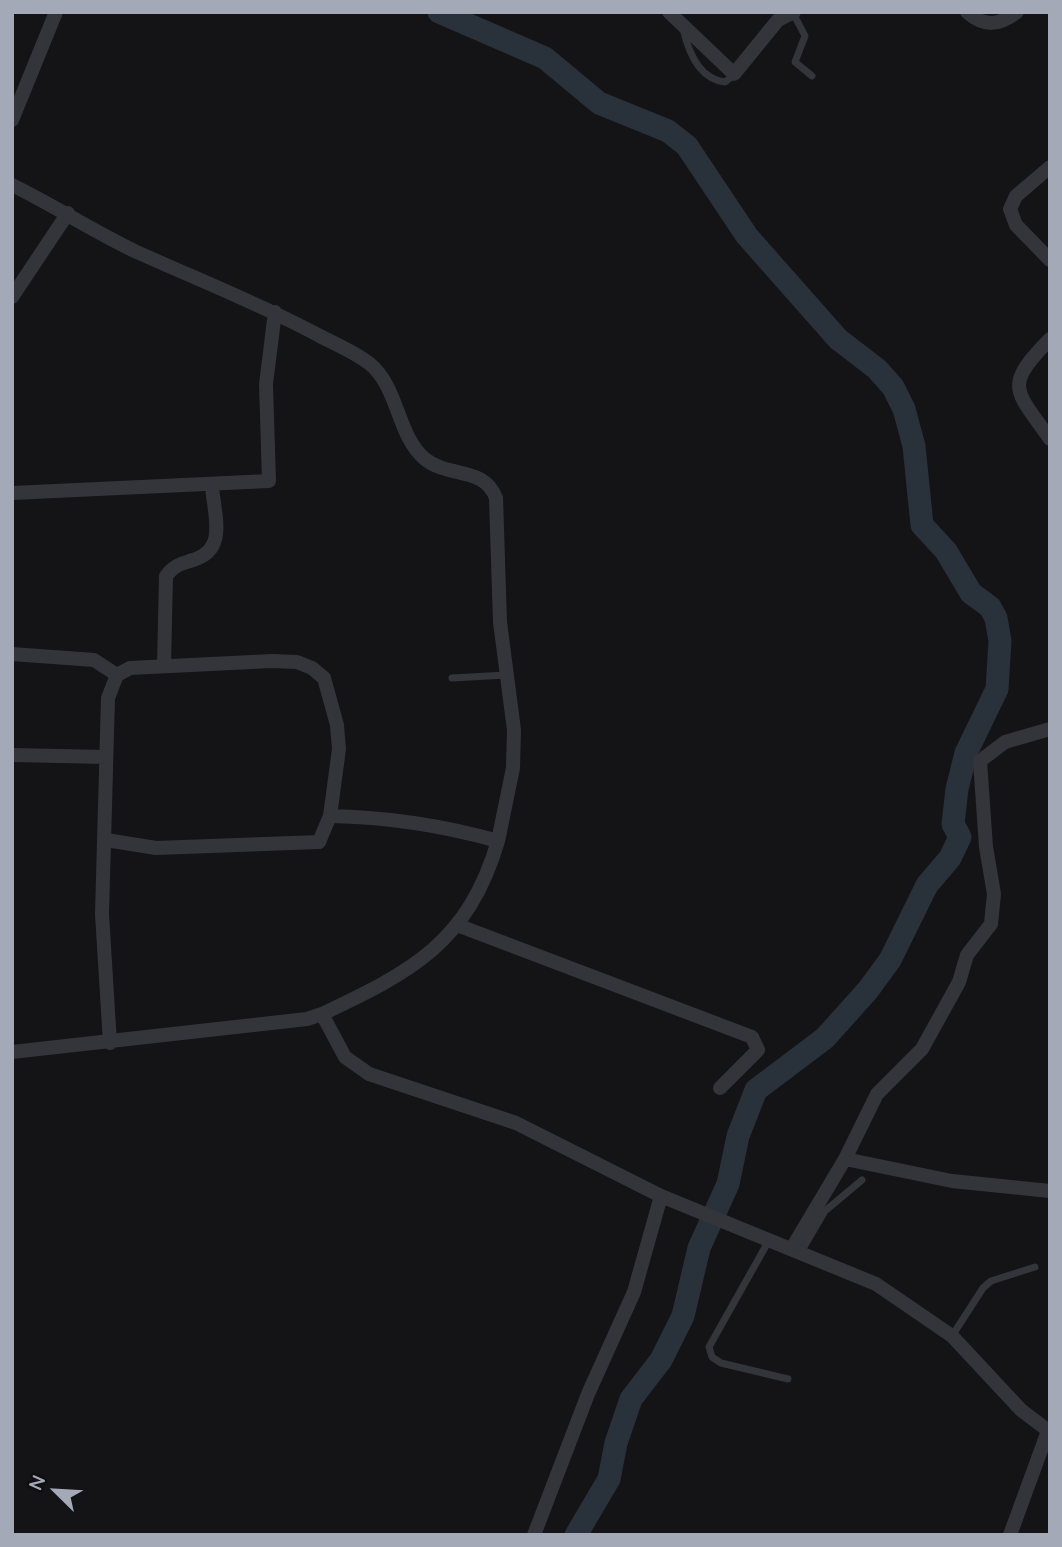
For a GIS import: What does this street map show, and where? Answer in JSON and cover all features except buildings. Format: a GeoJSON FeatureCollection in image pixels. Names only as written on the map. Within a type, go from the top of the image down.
{"type":"FeatureCollection","features":[{"type":"Feature","properties":{"kind":"street"},"geometry":{"type":"LineString","coordinates":[[12,120],[56,12]]}},
{"type":"Feature","properties":{"kind":"street"},"geometry":{"type":"LineString","coordinates":[[669,12],[734,74],[778,20],[794,13]]}},
{"type":"Feature","properties":{"kind":"street"},"geometry":{"type":"LineString","coordinates":[[967,12],[990,24],[1002,22],[1017,12]]}},
{"type":"Feature","properties":{"kind":"street"},"geometry":{"type":"LineString","coordinates":[[1050,167],[1016,196],[1010,209],[1016,225],[1050,260]]}},
{"type":"Feature","properties":{"kind":"street"},"geometry":{"type":"LineString","coordinates":[[12,184],[137,252],[275,312],[373,366],[390,393],[416,452],[428,462],[479,477],[491,486],[496,498],[500,622],[514,730],[513,768],[498,841],[485,881],[457,925],[404,973],[307,1020],[12,1052]]}},
{"type":"Feature","properties":{"kind":"street"},"geometry":{"type":"LineString","coordinates":[[12,297],[68,213]]}},
{"type":"Feature","properties":{"kind":"street"},"geometry":{"type":"LineString","coordinates":[[12,493],[212,486],[269,481],[266,384],[275,312]]}},
{"type":"Feature","properties":{"kind":"street"},"geometry":{"type":"LineString","coordinates":[[1050,339],[1024,366],[1018,387],[1021,398],[1050,439]]}},
{"type":"Feature","properties":{"kind":"street"},"geometry":{"type":"LineString","coordinates":[[164,666],[166,576],[173,566],[207,556],[214,550],[216,540],[212,486]]}},
{"type":"Feature","properties":{"kind":"street"},"geometry":{"type":"LineString","coordinates":[[12,654],[94,660],[117,675]]}},
{"type":"Feature","properties":{"kind":"street"},"geometry":{"type":"LineString","coordinates":[[106,840],[156,848],[319,842],[330,816],[339,749],[337,724],[324,678],[297,662],[130,668],[117,675],[108,698],[102,914],[110,1043]]}},
{"type":"Feature","properties":{"kind":"street"},"geometry":{"type":"LineString","coordinates":[[797,1250],[881,1088],[910,1063],[947,1009],[967,955],[991,924],[994,894],[986,847],[980,761],[1006,742],[1050,729]]}},
{"type":"Feature","properties":{"kind":"street"},"geometry":{"type":"LineString","coordinates":[[12,755],[106,757]]}},
{"type":"Feature","properties":{"kind":"street"},"geometry":{"type":"LineString","coordinates":[[330,816],[409,821],[448,827],[498,841]]}},
{"type":"Feature","properties":{"kind":"street"},"geometry":{"type":"LineString","coordinates":[[457,925],[752,1037],[758,1050],[720,1088]]}},
{"type":"Feature","properties":{"kind":"street"},"geometry":{"type":"LineString","coordinates":[[322,1014],[345,1057],[369,1074],[516,1123],[697,1212],[876,1284],[952,1336],[1021,1410],[1049,1432],[1010,1535]]}},
{"type":"Feature","properties":{"kind":"street"},"geometry":{"type":"LineString","coordinates":[[845,1159],[952,1181],[1050,1191]]}},
{"type":"Feature","properties":{"kind":"street"},"geometry":{"type":"LineString","coordinates":[[534,1535],[588,1394],[634,1292],[662,1196]]}},
{"type":"Feature","properties":{"kind":"lane"},"geometry":{"type":"LineString","coordinates":[[794,13],[806,36],[795,62],[812,76]]}},
{"type":"Feature","properties":{"kind":"lane"},"geometry":{"type":"LineString","coordinates":[[452,678],[506,675]]}},
{"type":"Feature","properties":{"kind":"lane"},"geometry":{"type":"LineString","coordinates":[[797,1250],[828,1207],[862,1180]]}},
{"type":"Feature","properties":{"kind":"lane"},"geometry":{"type":"LineString","coordinates":[[768,1242],[709,1347],[712,1357],[721,1363],[788,1379]]}},
{"type":"Feature","properties":{"kind":"lane"},"geometry":{"type":"LineString","coordinates":[[952,1336],[983,1288],[991,1282],[1035,1267]]}},
{"type":"Feature","properties":{"kind":"waterway"},"geometry":{"type":"LineString","coordinates":[[439,12],[545,58],[599,103],[668,131],[687,146],[747,236],[838,339],[877,369],[893,387],[904,409],[914,446],[922,525],[946,551],[971,593],[990,607],[996,618],[1000,641],[997,689],[966,753],[957,789],[953,824],[960,837],[950,858],[927,885],[890,960],[868,990],[825,1038],[756,1090],[738,1136],[728,1184],[699,1248],[683,1316],[661,1360],[631,1399],[616,1443],[609,1479],[576,1535]]}}]}
